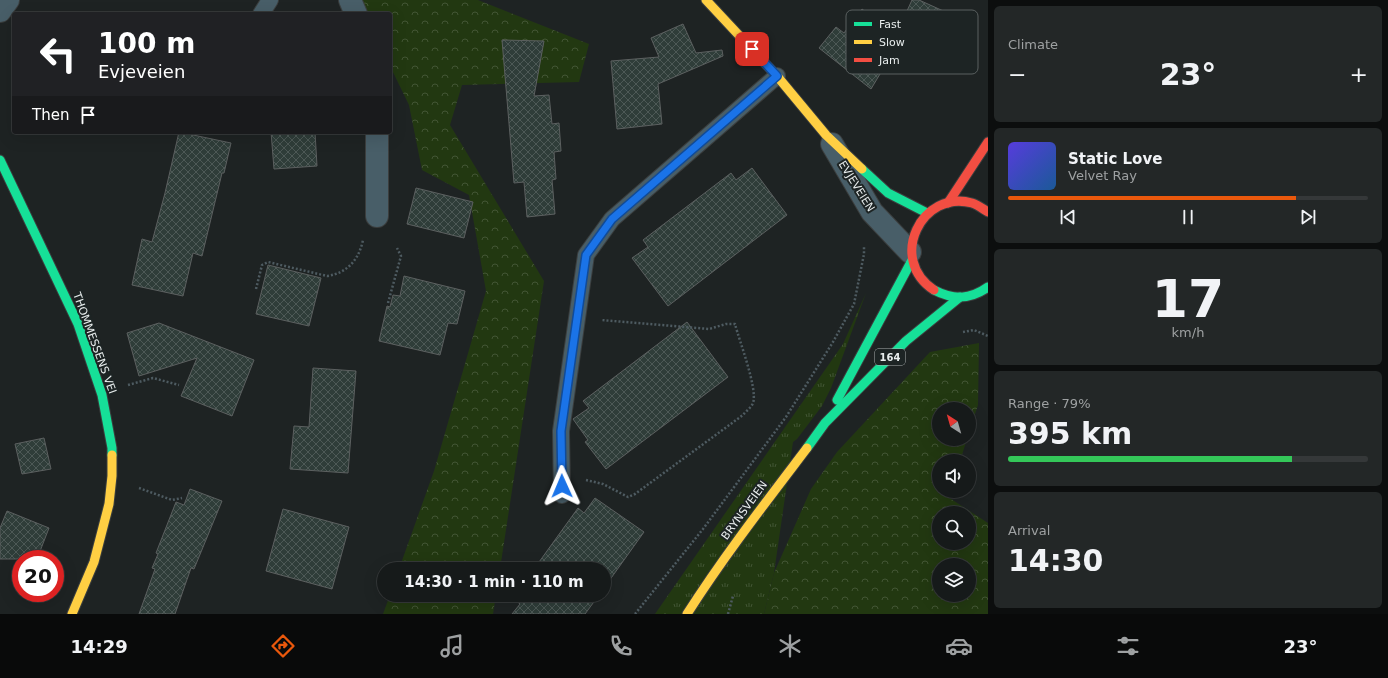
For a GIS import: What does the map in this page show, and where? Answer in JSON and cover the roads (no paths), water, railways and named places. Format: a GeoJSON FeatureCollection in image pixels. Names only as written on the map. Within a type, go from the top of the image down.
{"type":"FeatureCollection","features":[{"type":"Feature","properties":{"kind":"main road","name":"EVJEVEIEN"},"geometry":{"type":"LineString","coordinates":[[706,0],[777,76],[826,135],[888,193],[927,214]]}},
{"type":"Feature","properties":{"kind":"main road"},"geometry":{"type":"LineString","coordinates":[[948,204],[988,142]]}},
{"type":"Feature","properties":{"kind":"main road","name":"THOMMESSENS VEI"},"geometry":{"type":"LineString","coordinates":[[0,160],[78,324],[102,395],[112,448],[112,476],[109,504],[94,562],[72,614]]}},
{"type":"Feature","properties":{"kind":"main road","name":"164"},"geometry":{"type":"LineString","coordinates":[[911,256],[917,226],[927,214],[942,205],[958,202],[973,204],[988,212]]}},
{"type":"Feature","properties":{"kind":"main road"},"geometry":{"type":"LineString","coordinates":[[911,256],[919,277],[931,289],[945,295],[960,297],[976,295],[988,287]]}},
{"type":"Feature","properties":{"kind":"main road","name":"BRYNSVEIEN"},"geometry":{"type":"LineString","coordinates":[[825,423],[911,256]]}},
{"type":"Feature","properties":{"kind":"main road"},"geometry":{"type":"LineString","coordinates":[[976,295],[988,300]]}},
{"type":"Feature","properties":{"kind":"main road","name":"BRYNSVEIEN"},"geometry":{"type":"LineString","coordinates":[[687,614],[731,549],[825,423],[906,341],[960,297]]}},
{"type":"Feature","properties":{"kind":"street"},"geometry":{"type":"LineString","coordinates":[[0,11],[8,0]]}},
{"type":"Feature","properties":{"kind":"street"},"geometry":{"type":"LineString","coordinates":[[350,0],[355,12]]}},
{"type":"Feature","properties":{"kind":"street"},"geometry":{"type":"LineString","coordinates":[[377,134],[377,216]]}},
{"type":"Feature","properties":{"kind":"street","name":"EVJEVEIEN"},"geometry":{"type":"LineString","coordinates":[[826,135],[872,212],[911,256]]}},
{"type":"Feature","properties":{"kind":"lane"},"geometry":{"type":"LineString","coordinates":[[262,12],[270,0]]}},
{"type":"Feature","properties":{"kind":"lane"},"geometry":{"type":"LineString","coordinates":[[562,495],[561,431],[586,255],[612,219],[777,76]]}}]}
